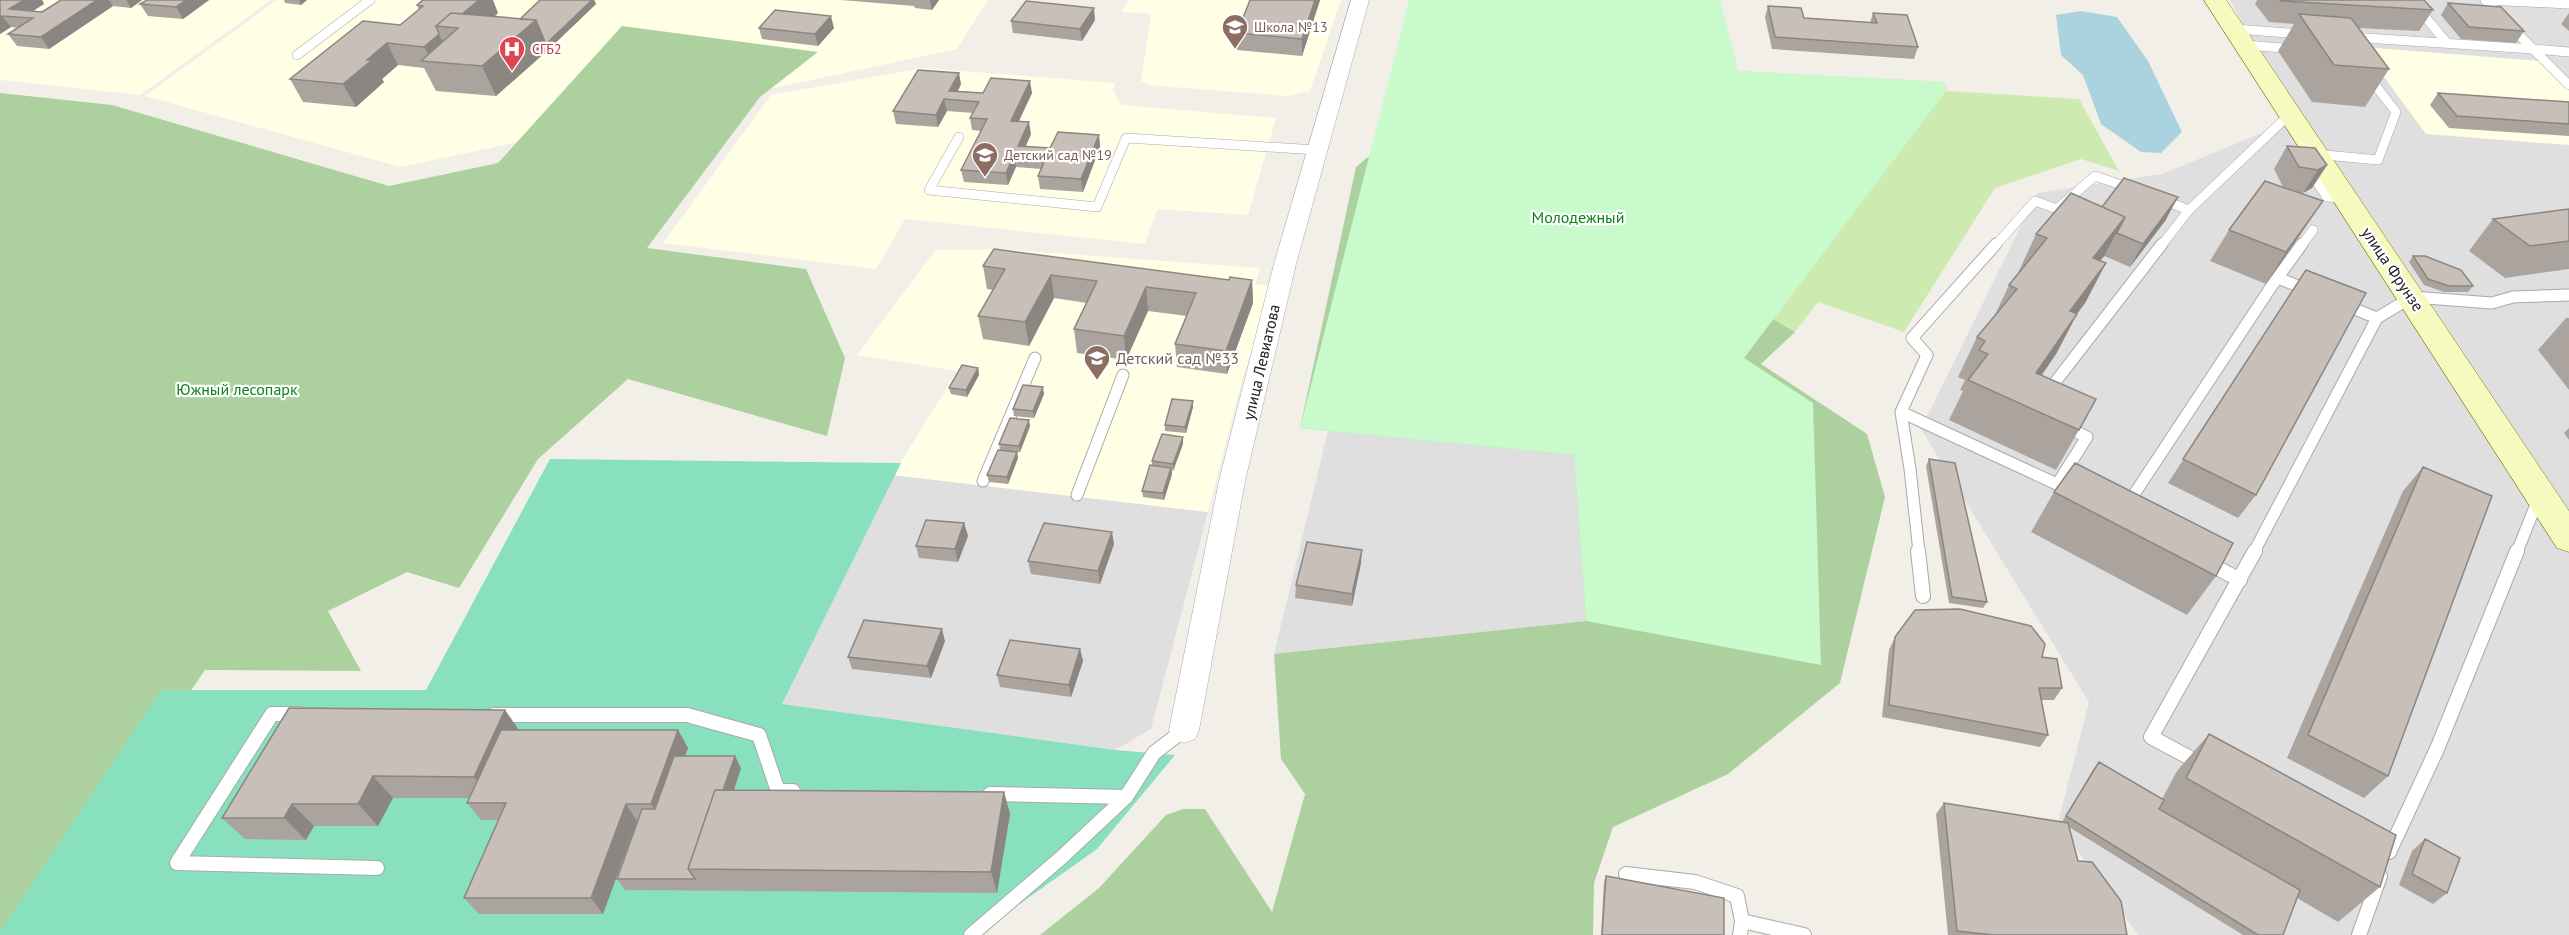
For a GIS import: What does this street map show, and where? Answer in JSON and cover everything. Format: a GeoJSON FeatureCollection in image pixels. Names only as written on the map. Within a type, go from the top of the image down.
{"type":"FeatureCollection","features":[{"type":"Feature","properties":{"kind":"street","name":"улица Левиатова"},"geometry":{"type":"LineString","coordinates":[[1184,730],[1232,481],[1281,278],[1360,0]]}},
{"type":"Feature","properties":{"kind":"street","name":"улица Фрунзе"},"geometry":{"type":"LineString","coordinates":[[2216,0],[2569,539]]}},
{"type":"Feature","properties":{"kind":"lane"},"geometry":{"type":"LineString","coordinates":[[297,55],[370,0]]}},
{"type":"Feature","properties":{"kind":"lane"},"geometry":{"type":"LineString","coordinates":[[2411,0],[2447,43]]}},
{"type":"Feature","properties":{"kind":"lane"},"geometry":{"type":"LineString","coordinates":[[2486,0],[2569,4]]}},
{"type":"Feature","properties":{"kind":"lane"},"geometry":{"type":"LineString","coordinates":[[2486,0],[2569,86]]}},
{"type":"Feature","properties":{"kind":"lane"},"geometry":{"type":"LineString","coordinates":[[2241,37],[2311,34]]}},
{"type":"Feature","properties":{"kind":"lane"},"geometry":{"type":"LineString","coordinates":[[2335,36],[2569,52]]}},
{"type":"Feature","properties":{"kind":"lane"},"geometry":{"type":"LineString","coordinates":[[2241,37],[2303,50]]}},
{"type":"Feature","properties":{"kind":"lane"},"geometry":{"type":"LineString","coordinates":[[2320,161],[2378,160],[2396,112],[2360,65]]}},
{"type":"Feature","properties":{"kind":"lane"},"geometry":{"type":"LineString","coordinates":[[2040,402],[2189,210],[2290,114]]}},
{"type":"Feature","properties":{"kind":"lane"},"geometry":{"type":"LineString","coordinates":[[959,137],[929,190],[1097,207],[1126,138],[1316,150]]}},
{"type":"Feature","properties":{"kind":"lane"},"geometry":{"type":"LineString","coordinates":[[1923,596],[1910,469],[1901,412],[1927,355],[1912,338],[2035,201],[2057,209],[2095,176],[2189,210]]}},
{"type":"Feature","properties":{"kind":"lane"},"geometry":{"type":"LineString","coordinates":[[2119,516],[2278,278],[2313,230]]}},
{"type":"Feature","properties":{"kind":"lane"},"geometry":{"type":"LineString","coordinates":[[2278,278],[2322,296]]}},
{"type":"Feature","properties":{"kind":"lane"},"geometry":{"type":"LineString","coordinates":[[2212,770],[2151,737],[2241,580],[2377,318],[2412,297],[2492,303],[2513,297],[2569,295]]}},
{"type":"Feature","properties":{"kind":"lane"},"geometry":{"type":"LineString","coordinates":[[2333,300],[2377,318]]}},
{"type":"Feature","properties":{"kind":"lane"},"geometry":{"type":"LineString","coordinates":[[983,481],[1035,358]]}},
{"type":"Feature","properties":{"kind":"lane"},"geometry":{"type":"LineString","coordinates":[[1077,495],[1123,375]]}},
{"type":"Feature","properties":{"kind":"lane"},"geometry":{"type":"LineString","coordinates":[[1901,412],[2058,483],[2089,500]]}},
{"type":"Feature","properties":{"kind":"lane"},"geometry":{"type":"LineString","coordinates":[[2051,420],[2087,437],[2058,483]]}},
{"type":"Feature","properties":{"kind":"lane"},"geometry":{"type":"LineString","coordinates":[[2359,935],[2379,861],[2437,749],[2540,495]]}},
{"type":"Feature","properties":{"kind":"lane"},"geometry":{"type":"LineString","coordinates":[[2190,554],[2241,580]]}},
{"type":"Feature","properties":{"kind":"lane"},"geometry":{"type":"LineString","coordinates":[[320,714],[272,714],[177,863],[377,868]]}},
{"type":"Feature","properties":{"kind":"lane"},"geometry":{"type":"LineString","coordinates":[[473,715],[687,715],[759,735],[778,791],[813,792]]}},
{"type":"Feature","properties":{"kind":"lane"},"geometry":{"type":"LineString","coordinates":[[971,935],[1062,857],[1126,797],[1154,753],[1184,730]]}},
{"type":"Feature","properties":{"kind":"lane"},"geometry":{"type":"LineString","coordinates":[[975,794],[1126,797]]}},
{"type":"Feature","properties":{"kind":"lane"},"geometry":{"type":"LineString","coordinates":[[1626,874],[1695,882],[1737,896],[1741,928],[1804,935]]}},
{"type":"Feature","properties":{"kind":"shaded area"},"geometry":{"type":"Polygon","coordinates":[[[0,0],[271,0],[140,95],[0,80],[0,0]]]}},
{"type":"Feature","properties":{"kind":"shaded area","name":"СГБ2"},"geometry":{"type":"Polygon","coordinates":[[[277,0],[988,0],[957,49],[401,167],[145,96],[277,0]]]}},
{"type":"Feature","properties":{"kind":"shaded area","name":"Школа №13"},"geometry":{"type":"Polygon","coordinates":[[[1129,0],[1341,0],[1310,91],[1287,96],[1148,85],[1141,81],[1151,14],[1121,12],[1129,0]]]}},
{"type":"Feature","properties":{"kind":"shaded area"},"geometry":{"type":"Polygon","coordinates":[[[2230,0],[2569,0],[2569,935],[2138,935],[2058,823],[2089,702],[1921,429],[2037,193],[2162,174],[2294,120],[2230,0]]]}},
{"type":"Feature","properties":{"kind":"shaded area"},"geometry":{"type":"Polygon","coordinates":[[[2362,47],[2540,61],[2569,91],[2569,145],[2426,134],[2362,47]]]}},
{"type":"Feature","properties":{"kind":"shaded area","name":"Детский сад №19"},"geometry":{"type":"Polygon","coordinates":[[[924,68],[1115,83],[1113,90],[1121,105],[1276,118],[1248,215],[1157,209],[1145,244],[905,219],[876,269],[663,243],[771,95],[924,68]]]}},
{"type":"Feature","properties":{"kind":"shaded area","name":"Детский сад №33"},"geometry":{"type":"Polygon","coordinates":[[[999,249],[1260,268],[1255,284],[1272,286],[1239,391],[1208,512],[893,475],[957,371],[857,355],[936,250],[999,249]]]}},
{"type":"Feature","properties":{"kind":"shaded area"},"geometry":{"type":"Polygon","coordinates":[[[1328,431],[1574,455],[1586,621],[1274,654],[1328,431]]]}},
{"type":"Feature","properties":{"kind":"shaded area"},"geometry":{"type":"Polygon","coordinates":[[[893,475],[1208,512],[1151,729],[1115,750],[782,704],[893,475]]]}},
{"type":"Feature","properties":{"kind":"green space","name":"Молодежный"},"geometry":{"type":"Polygon","coordinates":[[[1409,0],[1720,0],[1738,71],[1945,82],[1946,91],[1744,358],[1813,403],[1821,665],[1586,621],[1574,455],[1300,428],[1409,0]]]}},
{"type":"Feature","properties":{"kind":"green space"},"geometry":{"type":"Polygon","coordinates":[[[1720,0],[1738,71],[1945,82],[1947,91],[2079,99],[2119,171],[2081,159],[1995,188],[1904,332],[1818,302],[1795,332],[1665,258],[1720,0]]]}},
{"type":"Feature","properties":{"kind":"green space","name":"Южный лесопарк"},"geometry":{"type":"Polygon","coordinates":[[[622,26],[818,52],[760,97],[647,248],[806,269],[845,358],[827,436],[628,379],[538,459],[459,588],[407,572],[328,611],[361,671],[205,670],[89,839],[0,935],[0,93],[112,105],[389,186],[498,163],[622,26]]]}},
{"type":"Feature","properties":{"kind":"green space"},"geometry":{"type":"Polygon","coordinates":[[[1420,114],[1795,332],[1761,364],[1867,434],[1885,497],[1840,683],[1728,774],[1613,827],[1594,883],[1593,935],[1040,935],[1099,888],[1166,815],[1183,809],[1205,809],[1272,912],[1305,794],[1281,759],[1274,654],[1586,621],[1574,455],[1300,428],[1356,167],[1420,114]]]}},
{"type":"Feature","properties":{"kind":"green space"},"geometry":{"type":"Polygon","coordinates":[[[550,459],[901,463],[782,704],[1115,750],[1175,755],[1097,849],[976,935],[0,935],[161,690],[426,690],[550,459]]]}},
{"type":"Feature","properties":{"kind":"water"},"geometry":{"type":"Polygon","coordinates":[[[2081,11],[2117,17],[2148,61],[2182,132],[2161,153],[2141,152],[2101,124],[2083,75],[2061,55],[2056,15],[2081,11]]]}},
{"type":"Feature","properties":{"kind":"building"},"geometry":{"type":"Polygon","coordinates":[[[0,0],[24,0],[9,9],[42,12],[61,0],[97,0],[41,37],[8,34],[33,18],[0,17],[0,0]]]}},
{"type":"Feature","properties":{"kind":"building"},"geometry":{"type":"Polygon","coordinates":[[[147,0],[186,0],[176,7],[140,4],[147,0]]]}},
{"type":"Feature","properties":{"kind":"building"},"geometry":{"type":"Polygon","coordinates":[[[423,0],[479,0],[462,14],[451,13],[436,26],[439,34],[424,47],[387,43],[367,60],[372,60],[343,84],[290,79],[363,21],[400,25],[423,6],[417,5],[423,0]]]}},
{"type":"Feature","properties":{"kind":"building"},"geometry":{"type":"Polygon","coordinates":[[[540,0],[592,0],[546,44],[536,20],[520,19],[540,0]]]}},
{"type":"Feature","properties":{"kind":"building"},"geometry":{"type":"Polygon","coordinates":[[[1250,0],[1315,0],[1302,39],[1237,33],[1250,0]]]}},
{"type":"Feature","properties":{"kind":"building"},"geometry":{"type":"Polygon","coordinates":[[[2424,0],[2433,10],[2281,1],[2424,0]]]}},
{"type":"Feature","properties":{"kind":"building"},"geometry":{"type":"Polygon","coordinates":[[[1026,1],[1094,8],[1080,29],[1011,21],[1026,1]]]}},
{"type":"Feature","properties":{"kind":"building"},"geometry":{"type":"Polygon","coordinates":[[[2448,3],[2501,7],[2524,31],[2469,27],[2448,3]]]}},
{"type":"Feature","properties":{"kind":"building"},"geometry":{"type":"Polygon","coordinates":[[[1768,6],[1801,8],[1804,18],[1877,23],[1873,13],[1907,15],[1918,47],[1775,37],[1768,6]]]}},
{"type":"Feature","properties":{"kind":"building"},"geometry":{"type":"Polygon","coordinates":[[[775,10],[831,16],[815,34],[759,28],[775,10]]]}},
{"type":"Feature","properties":{"kind":"building"},"geometry":{"type":"Polygon","coordinates":[[[451,13],[536,20],[482,66],[421,61],[458,28],[436,26],[451,13]]]}},
{"type":"Feature","properties":{"kind":"building"},"geometry":{"type":"Polygon","coordinates":[[[2299,14],[2351,18],[2389,69],[2334,65],[2299,14]]]}},
{"type":"Feature","properties":{"kind":"building"},"geometry":{"type":"Polygon","coordinates":[[[918,70],[959,73],[949,91],[983,93],[991,78],[1030,81],[1011,121],[1029,122],[1018,146],[1050,148],[1058,132],[1099,135],[1081,179],[1038,176],[1046,158],[1014,155],[1006,173],[961,170],[987,119],[970,118],[979,102],[944,99],[936,115],[893,111],[918,70]]]}},
{"type":"Feature","properties":{"kind":"building"},"geometry":{"type":"Polygon","coordinates":[[[2438,93],[2569,102],[2569,124],[2457,116],[2438,93]]]}},
{"type":"Feature","properties":{"kind":"building"},"geometry":{"type":"Polygon","coordinates":[[[2287,146],[2315,148],[2327,165],[2318,170],[2299,167],[2287,146]]]}},
{"type":"Feature","properties":{"kind":"building"},"geometry":{"type":"Polygon","coordinates":[[[2124,178],[2178,197],[2143,244],[2117,233],[2125,217],[2102,207],[2124,178]]]}},
{"type":"Feature","properties":{"kind":"building"},"geometry":{"type":"Polygon","coordinates":[[[2265,181],[2323,201],[2286,252],[2229,230],[2265,181]]]}},
{"type":"Feature","properties":{"kind":"building"},"geometry":{"type":"Polygon","coordinates":[[[2071,193],[2125,217],[2093,258],[2106,263],[2070,311],[2077,314],[2036,373],[2096,399],[2079,430],[1968,380],[1988,354],[1979,350],[1985,341],[1977,337],[2017,289],[2009,285],[2047,238],[2036,234],[2071,193]]]}},
{"type":"Feature","properties":{"kind":"building"},"geometry":{"type":"Polygon","coordinates":[[[2569,209],[2569,241],[2530,246],[2493,219],[2569,209]]]}},
{"type":"Feature","properties":{"kind":"building"},"geometry":{"type":"Polygon","coordinates":[[[994,249],[1229,280],[1230,277],[1252,280],[1226,351],[1175,344],[1196,293],[1146,287],[1124,336],[1074,329],[1097,281],[1051,275],[1025,322],[978,316],[1005,269],[983,266],[994,249]]]}},
{"type":"Feature","properties":{"kind":"building"},"geometry":{"type":"Polygon","coordinates":[[[2413,256],[2425,256],[2461,270],[2473,286],[2449,286],[2428,279],[2413,256]]]}},
{"type":"Feature","properties":{"kind":"building"},"geometry":{"type":"Polygon","coordinates":[[[2306,270],[2366,293],[2256,495],[2183,459],[2306,270]]]}},
{"type":"Feature","properties":{"kind":"building"},"geometry":{"type":"Polygon","coordinates":[[[962,365],[978,368],[966,390],[949,388],[962,365]]]}},
{"type":"Feature","properties":{"kind":"building"},"geometry":{"type":"Polygon","coordinates":[[[1023,385],[1043,387],[1033,411],[1013,409],[1023,385]]]}},
{"type":"Feature","properties":{"kind":"building"},"geometry":{"type":"Polygon","coordinates":[[[1172,399],[1193,401],[1185,427],[1165,425],[1172,399]]]}},
{"type":"Feature","properties":{"kind":"building"},"geometry":{"type":"Polygon","coordinates":[[[1010,418],[1029,420],[1019,446],[999,444],[1010,418]]]}},
{"type":"Feature","properties":{"kind":"building"},"geometry":{"type":"Polygon","coordinates":[[[1162,434],[1183,437],[1173,464],[1152,461],[1162,434]]]}},
{"type":"Feature","properties":{"kind":"building"},"geometry":{"type":"Polygon","coordinates":[[[998,450],[1017,452],[1007,477],[987,475],[998,450]]]}},
{"type":"Feature","properties":{"kind":"building"},"geometry":{"type":"Polygon","coordinates":[[[1929,459],[1955,463],[1987,602],[1952,597],[1929,459]]]}},
{"type":"Feature","properties":{"kind":"building"},"geometry":{"type":"Polygon","coordinates":[[[2075,463],[2233,543],[2216,576],[2054,492],[2075,463]]]}},
{"type":"Feature","properties":{"kind":"building"},"geometry":{"type":"Polygon","coordinates":[[[1150,465],[1171,468],[1163,493],[1142,491],[1150,465]]]}},
{"type":"Feature","properties":{"kind":"building"},"geometry":{"type":"Polygon","coordinates":[[[2423,467],[2492,496],[2388,776],[2308,735],[2423,467]]]}},
{"type":"Feature","properties":{"kind":"building"},"geometry":{"type":"Polygon","coordinates":[[[926,520],[964,523],[955,549],[916,546],[926,520]]]}},
{"type":"Feature","properties":{"kind":"building"},"geometry":{"type":"Polygon","coordinates":[[[1044,523],[1112,532],[1098,571],[1028,561],[1044,523]]]}},
{"type":"Feature","properties":{"kind":"building"},"geometry":{"type":"Polygon","coordinates":[[[1307,542],[1362,550],[1352,594],[1296,585],[1307,542]]]}},
{"type":"Feature","properties":{"kind":"building"},"geometry":{"type":"Polygon","coordinates":[[[1960,609],[2031,626],[2045,644],[2042,657],[2057,659],[2062,688],[2039,688],[2048,735],[1889,705],[1895,637],[1915,610],[1960,609]]]}},
{"type":"Feature","properties":{"kind":"building"},"geometry":{"type":"Polygon","coordinates":[[[864,620],[942,629],[927,666],[848,657],[864,620]]]}},
{"type":"Feature","properties":{"kind":"building"},"geometry":{"type":"Polygon","coordinates":[[[1010,640],[1080,649],[1069,685],[997,675],[1010,640]]]}},
{"type":"Feature","properties":{"kind":"building"},"geometry":{"type":"Polygon","coordinates":[[[289,708],[505,710],[474,777],[373,776],[358,804],[292,804],[284,818],[222,818],[289,708]]]}},
{"type":"Feature","properties":{"kind":"building"},"geometry":{"type":"Polygon","coordinates":[[[501,730],[678,730],[651,804],[626,804],[591,898],[464,898],[506,803],[467,803],[501,730]]]}},
{"type":"Feature","properties":{"kind":"building"},"geometry":{"type":"Polygon","coordinates":[[[2209,734],[2396,835],[2380,887],[2186,778],[2209,734]]]}},
{"type":"Feature","properties":{"kind":"building"},"geometry":{"type":"Polygon","coordinates":[[[674,756],[735,756],[723,790],[715,790],[688,869],[695,879],[617,879],[642,809],[655,809],[674,756]]]}},
{"type":"Feature","properties":{"kind":"building"},"geometry":{"type":"Polygon","coordinates":[[[2099,762],[2164,800],[2159,809],[2300,890],[2283,935],[2258,935],[2066,816],[2099,762]]]}},
{"type":"Feature","properties":{"kind":"building"},"geometry":{"type":"Polygon","coordinates":[[[715,790],[1004,792],[991,872],[688,869],[715,790]]]}},
{"type":"Feature","properties":{"kind":"building"},"geometry":{"type":"Polygon","coordinates":[[[1944,803],[2068,823],[2078,861],[2092,862],[2121,901],[2127,935],[1994,935],[1957,931],[1944,803]]]}},
{"type":"Feature","properties":{"kind":"building"},"geometry":{"type":"Polygon","coordinates":[[[2425,839],[2460,858],[2447,893],[2412,874],[2425,839]]]}},
{"type":"Feature","properties":{"kind":"building"},"geometry":{"type":"Polygon","coordinates":[[[1606,876],[1724,898],[1724,935],[1602,935],[1606,876]]]}},
{"type":"Feature","properties":{"kind":"place","name":"Школа №13"},"geometry":{"type":"Point","coordinates":[1235,50]}},
{"type":"Feature","properties":{"kind":"place","name":"СГБ2"},"geometry":{"type":"Point","coordinates":[512,72]}},
{"type":"Feature","properties":{"kind":"place","name":"Детский сад №19"},"geometry":{"type":"Point","coordinates":[985,178]}},
{"type":"Feature","properties":{"kind":"place","name":"Детский сад №33"},"geometry":{"type":"Point","coordinates":[1097,381]}}]}
